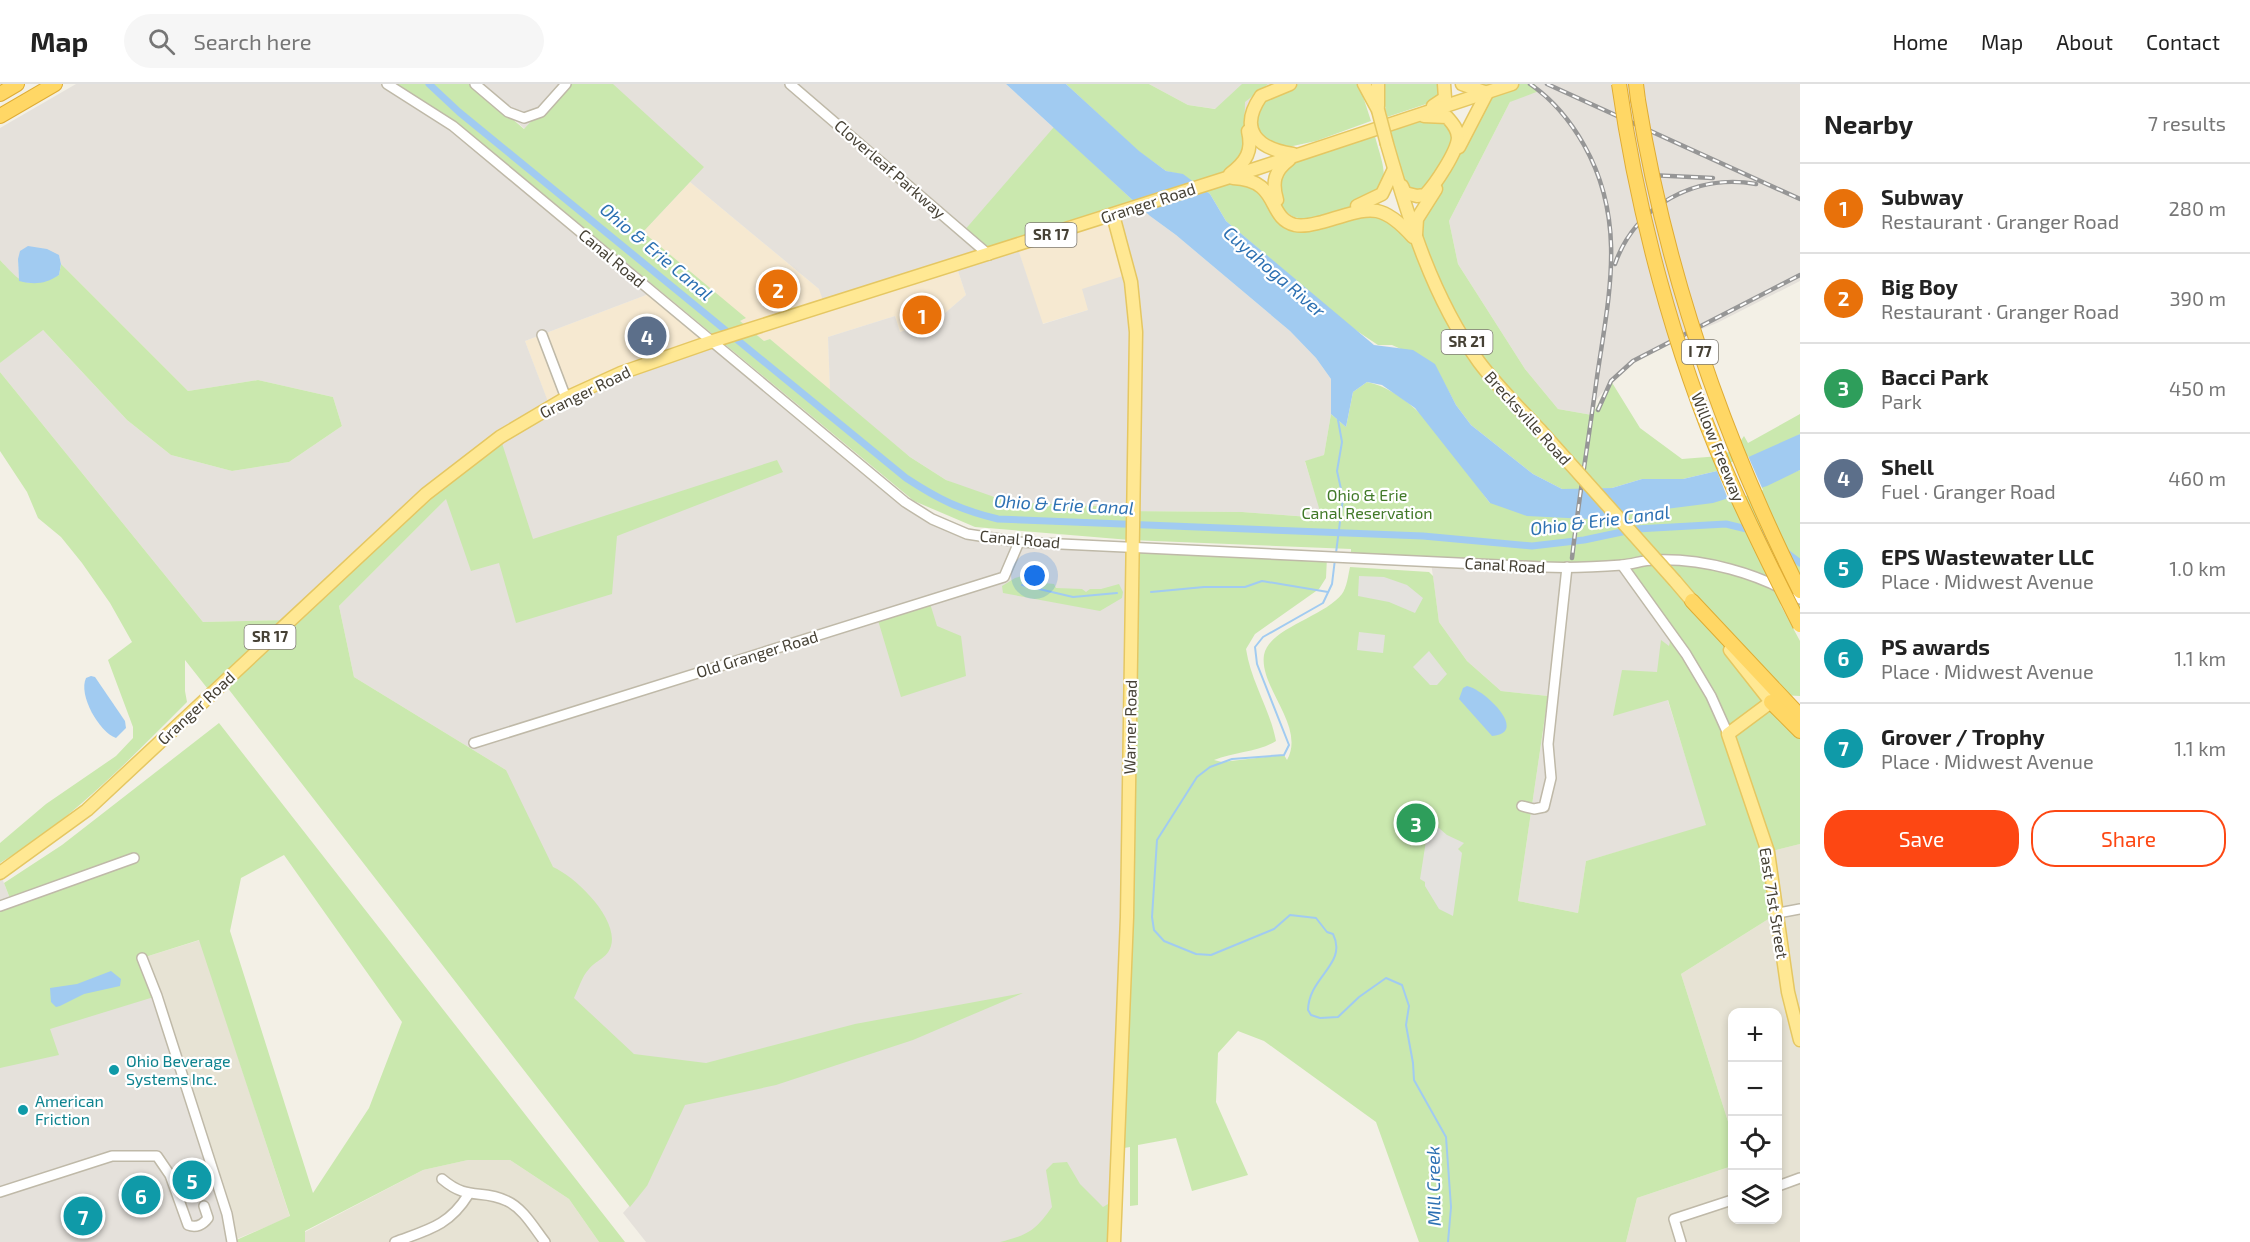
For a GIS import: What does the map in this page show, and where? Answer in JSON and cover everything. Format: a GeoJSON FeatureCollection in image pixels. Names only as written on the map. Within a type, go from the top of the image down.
{"type":"FeatureCollection","features":[{"type":"Feature","properties":{"kind":"highway"},"geometry":{"type":"LineString","coordinates":[[0,94],[17,84]]}},
{"type":"Feature","properties":{"kind":"highway"},"geometry":{"type":"LineString","coordinates":[[0,116],[55,84]]}},
{"type":"Feature","properties":{"kind":"highway","name":"Willow Freeway"},"geometry":{"type":"LineString","coordinates":[[1618,84],[1627,142],[1659,270],[1692,383],[1724,468],[1760,548],[1800,625]]}},
{"type":"Feature","properties":{"kind":"highway","name":"Willow Freeway"},"geometry":{"type":"LineString","coordinates":[[1636,84],[1658,206],[1705,369],[1743,469],[1800,591]]}},
{"type":"Feature","properties":{"kind":"highway"},"geometry":{"type":"LineString","coordinates":[[1692,601],[1800,716]]}},
{"type":"Feature","properties":{"kind":"highway"},"geometry":{"type":"LineString","coordinates":[[1771,702],[1800,731]]}},
{"type":"Feature","properties":{"kind":"main road"},"geometry":{"type":"LineString","coordinates":[[1226,177],[1242,164],[1250,151],[1246,113],[1252,99],[1264,89],[1275,84]]}},
{"type":"Feature","properties":{"kind":"main road"},"geometry":{"type":"LineString","coordinates":[[1290,84],[1261,96],[1252,114],[1252,126],[1255,137],[1262,145],[1273,151],[1297,155]]}},
{"type":"Feature","properties":{"kind":"main road"},"geometry":{"type":"LineString","coordinates":[[1364,84],[1378,110]]}},
{"type":"Feature","properties":{"kind":"main road","name":"Brecksville Road"},"geometry":{"type":"LineString","coordinates":[[1371,84],[1415,239],[1439,294],[1478,360],[1501,389],[1675,581],[1771,702]]}},
{"type":"Feature","properties":{"kind":"main road"},"geometry":{"type":"LineString","coordinates":[[1378,84],[1378,110]]}},
{"type":"Feature","properties":{"kind":"main road"},"geometry":{"type":"LineString","coordinates":[[1411,116],[1442,101],[1446,94],[1444,84]]}},
{"type":"Feature","properties":{"kind":"main road"},"geometry":{"type":"LineString","coordinates":[[1415,239],[1417,219],[1493,91],[1462,84]]}},
{"type":"Feature","properties":{"kind":"main road","name":"Granger Road"},"geometry":{"type":"LineString","coordinates":[[0,873],[87,810],[426,494],[500,437],[566,398],[621,373],[740,333],[989,255],[1512,84]]}},
{"type":"Feature","properties":{"kind":"main road"},"geometry":{"type":"LineString","coordinates":[[1394,169],[1405,194],[1425,195],[1433,187],[1456,146],[1458,136],[1454,124],[1447,117],[1411,116]]}},
{"type":"Feature","properties":{"kind":"main road"},"geometry":{"type":"LineString","coordinates":[[1297,155],[1278,170],[1274,189],[1278,205],[1286,215],[1301,221],[1320,219],[1375,200],[1382,194],[1394,169]]}},
{"type":"Feature","properties":{"kind":"main road"},"geometry":{"type":"LineString","coordinates":[[1226,177],[1252,180],[1262,186],[1280,215],[1291,224],[1307,226],[1373,209],[1397,220],[1415,239]]}},
{"type":"Feature","properties":{"kind":"main road","name":"Warner Road"},"geometry":{"type":"LineString","coordinates":[[1113,215],[1131,282],[1136,332],[1127,917],[1114,1242]]}},
{"type":"Feature","properties":{"kind":"main road"},"geometry":{"type":"LineString","coordinates":[[1728,734],[1771,702]]}},
{"type":"Feature","properties":{"kind":"main road","name":"East 71st Street"},"geometry":{"type":"LineString","coordinates":[[1728,734],[1768,852],[1786,982],[1800,1040]]}},
{"type":"Feature","properties":{"kind":"street","name":"Canal Road"},"geometry":{"type":"LineString","coordinates":[[387,84],[453,126],[719,340],[905,502],[932,519],[967,534],[1019,542],[1134,543],[1358,559],[1567,567],[1622,565],[1652,560],[1697,562],[1773,584],[1800,599]]}},
{"type":"Feature","properties":{"kind":"street"},"geometry":{"type":"LineString","coordinates":[[475,84],[508,112],[524,118],[541,112],[566,84]]}},
{"type":"Feature","properties":{"kind":"street","name":"Cloverleaf Parkway"},"geometry":{"type":"LineString","coordinates":[[790,84],[989,255]]}},
{"type":"Feature","properties":{"kind":"street"},"geometry":{"type":"LineString","coordinates":[[542,335],[566,398]]}},
{"type":"Feature","properties":{"kind":"street","name":"Old Granger Road"},"geometry":{"type":"LineString","coordinates":[[474,743],[1004,577],[1019,542]]}},
{"type":"Feature","properties":{"kind":"street","name":"East 71st Street"},"geometry":{"type":"LineString","coordinates":[[1622,565],[1686,654],[1711,696],[1728,734]]}},
{"type":"Feature","properties":{"kind":"street"},"geometry":{"type":"LineString","coordinates":[[1522,806],[1534,809],[1544,807],[1551,778],[1548,744],[1567,567]]}},
{"type":"Feature","properties":{"kind":"street"},"geometry":{"type":"LineString","coordinates":[[0,906],[134,858]]}},
{"type":"Feature","properties":{"kind":"street"},"geometry":{"type":"LineString","coordinates":[[1778,913],[1800,909]]}},
{"type":"Feature","properties":{"kind":"street"},"geometry":{"type":"LineString","coordinates":[[142,958],[157,996],[227,1214],[232,1242]]}},
{"type":"Feature","properties":{"kind":"street"},"geometry":{"type":"LineString","coordinates":[[0,1192],[112,1156],[158,1156],[171,1175],[188,1225],[194,1227],[204,1223],[208,1218],[204,1206]]}},
{"type":"Feature","properties":{"kind":"street"},"geometry":{"type":"LineString","coordinates":[[1782,1185],[1800,1178]]}},
{"type":"Feature","properties":{"kind":"street"},"geometry":{"type":"LineString","coordinates":[[442,1179],[468,1195],[506,1200],[517,1207],[545,1242]]}},
{"type":"Feature","properties":{"kind":"street"},"geometry":{"type":"LineString","coordinates":[[395,1242],[446,1223],[458,1211],[468,1195]]}},
{"type":"Feature","properties":{"kind":"street"},"geometry":{"type":"LineString","coordinates":[[1681,1242],[1674,1219],[1728,1201]]}},
{"type":"Feature","properties":{"kind":"shaded area"},"geometry":{"type":"Polygon","coordinates":[[[76,84],[387,84],[453,126],[654,292],[525,341],[550,407],[713,341],[905,502],[967,534],[1134,546],[1116,1199],[1050,1242],[646,1242],[623,1213],[647,1186],[552,1043],[506,770],[354,677],[339,606],[446,499],[288,620],[203,622],[0,372],[0,363],[42,329],[127,420],[171,455],[232,471],[289,462],[342,426],[333,397],[258,380],[188,391],[61,264],[59,255],[18,259],[19,281],[0,260],[0,128],[76,84]]]}},
{"type":"Feature","properties":{"kind":"shaded area"},"geometry":{"type":"Polygon","coordinates":[[[472,84],[1006,84],[1150,216],[1176,235],[1290,331],[1316,358],[1331,379],[1331,414],[1324,455],[1305,462],[1323,518],[1242,512],[1119,511],[1119,507],[1028,503],[979,494],[946,480],[910,457],[830,391],[828,337],[895,316],[900,332],[938,319],[966,295],[956,265],[825,306],[819,289],[690,182],[638,237],[532,135],[472,84]],[[1113,215],[1017,246],[1043,324],[1088,310],[1082,289],[1129,274],[1113,215]]]}},
{"type":"Feature","properties":{"kind":"shaded area"},"geometry":{"type":"Polygon","coordinates":[[[1149,84],[1290,84],[1252,114],[1188,105],[1149,84]]]}},
{"type":"Feature","properties":{"kind":"shaded area"},"geometry":{"type":"Polygon","coordinates":[[[1532,84],[1800,84],[1800,281],[1717,323],[1666,343],[1633,361],[1617,374],[1594,403],[1592,415],[1558,409],[1525,369],[1458,264],[1449,221],[1510,102],[1532,84]]]}},
{"type":"Feature","properties":{"kind":"shaded area"},"geometry":{"type":"Polygon","coordinates":[[[690,182],[819,289],[956,265],[966,295],[938,319],[900,332],[895,316],[828,337],[830,391],[770,339],[764,341],[739,321],[745,319],[643,232],[690,182]]]}},
{"type":"Feature","properties":{"kind":"shaded area"},"geometry":{"type":"Polygon","coordinates":[[[1113,215],[1129,274],[1088,310],[1042,324],[1017,246],[1113,215]]]}},
{"type":"Feature","properties":{"kind":"shaded area"},"geometry":{"type":"Polygon","coordinates":[[[654,292],[713,341],[550,408],[525,341],[654,292]]]}},
{"type":"Feature","properties":{"kind":"shaded area"},"geometry":{"type":"Polygon","coordinates":[[[1431,562],[1622,565],[1671,634],[1663,685],[1707,826],[1586,861],[1578,913],[1518,901],[1548,696],[1501,691],[1467,661],[1439,622],[1431,562]]]}},
{"type":"Feature","properties":{"kind":"shaded area"},"geometry":{"type":"Polygon","coordinates":[[[1359,576],[1384,577],[1407,585],[1423,598],[1415,613],[1389,602],[1358,596],[1359,576]]]}},
{"type":"Feature","properties":{"kind":"shaded area"},"geometry":{"type":"Polygon","coordinates":[[[1359,632],[1385,635],[1383,653],[1357,650],[1359,632]]]}},
{"type":"Feature","properties":{"kind":"shaded area"},"geometry":{"type":"Polygon","coordinates":[[[1429,651],[1447,674],[1437,685],[1430,685],[1413,667],[1429,651]]]}},
{"type":"Feature","properties":{"kind":"shaded area"},"geometry":{"type":"Polygon","coordinates":[[[1433,823],[1447,835],[1464,843],[1458,849],[1462,853],[1453,916],[1439,909],[1425,886],[1425,882],[1420,879],[1428,828],[1432,828],[1433,823]]]}},
{"type":"Feature","properties":{"kind":"shaded area"},"geometry":{"type":"Polygon","coordinates":[[[1800,844],[1800,1242],[1626,1242],[1637,1198],[1728,1167],[1728,1224],[1782,1224],[1782,1008],[1728,1008],[1728,1121],[1681,974],[1778,913],[1768,852],[1800,844]]]}},
{"type":"Feature","properties":{"kind":"shaded area"},"geometry":{"type":"Polygon","coordinates":[[[0,873],[11,901],[143,958],[227,1214],[230,1242],[0,1242],[0,873]]]}},
{"type":"Feature","properties":{"kind":"shaded area"},"geometry":{"type":"Polygon","coordinates":[[[200,940],[290,1217],[232,1241],[142,958],[200,940]]]}},
{"type":"Feature","properties":{"kind":"shaded area"},"geometry":{"type":"Polygon","coordinates":[[[468,1160],[510,1160],[569,1199],[599,1242],[305,1242],[305,1232],[423,1170],[468,1160]]]}},
{"type":"Feature","properties":{"kind":"green space","name":"Ohio & Erie Canal Reservation"},"geometry":{"type":"Polygon","coordinates":[[[389,84],[472,84],[524,129],[566,84],[613,84],[704,167],[643,232],[746,318],[740,321],[764,341],[770,339],[910,457],[946,480],[1000,499],[1028,503],[1119,507],[1120,511],[1242,512],[1322,518],[1305,461],[1324,455],[1331,414],[1346,427],[1353,392],[1367,382],[1386,389],[1404,400],[1421,415],[1452,450],[1490,503],[1677,506],[1717,471],[1683,479],[1642,479],[1612,488],[1581,490],[1562,489],[1533,474],[1471,425],[1456,405],[1434,364],[1392,345],[1378,345],[1351,327],[1226,221],[1210,194],[1183,175],[1166,171],[1138,151],[1066,84],[1149,84],[1188,105],[1215,109],[1242,84],[1268,84],[1245,102],[1243,178],[1291,224],[1363,211],[1417,230],[1481,107],[1462,84],[1535,84],[1539,91],[1510,102],[1449,221],[1458,264],[1525,369],[1558,409],[1592,415],[1611,381],[1640,428],[1682,459],[1720,456],[1735,449],[1744,436],[1748,443],[1800,414],[1800,434],[1792,439],[1792,473],[1800,470],[1800,618],[1780,604],[1800,641],[1800,696],[1781,695],[1800,731],[1800,844],[1768,852],[1778,913],[1681,974],[1728,1121],[1728,1167],[1637,1198],[1626,1242],[1419,1242],[1376,1122],[1264,1041],[1238,1031],[1218,1053],[1216,1102],[1248,1175],[1192,1191],[1176,1138],[1138,1145],[1138,1205],[1130,1206],[1130,1147],[1118,1149],[1134,546],[1327,557],[1326,578],[1319,589],[1255,634],[1246,649],[1248,661],[1276,741],[1214,760],[1222,762],[1284,755],[1287,760],[1291,747],[1291,734],[1268,681],[1264,668],[1264,655],[1276,637],[1334,602],[1342,594],[1350,567],[1429,572],[1433,576],[1439,622],[1467,661],[1501,691],[1548,696],[1518,901],[1578,913],[1586,861],[1706,825],[1668,700],[1613,716],[1622,670],[1657,672],[1661,640],[1669,646],[1671,634],[1622,565],[1351,558],[1351,549],[1130,540],[975,527],[914,501],[512,168],[440,112],[389,84]]]}},
{"type":"Feature","properties":{"kind":"green space"},"geometry":{"type":"Polygon","coordinates":[[[1298,84],[1359,84],[1371,121],[1316,141],[1279,149],[1258,129],[1260,110],[1263,100],[1278,91],[1298,84]]]}},
{"type":"Feature","properties":{"kind":"green space"},"geometry":{"type":"Polygon","coordinates":[[[1381,84],[1440,84],[1439,97],[1435,101],[1387,117],[1381,84]]]}},
{"type":"Feature","properties":{"kind":"green space"},"geometry":{"type":"Polygon","coordinates":[[[1425,120],[1445,125],[1451,132],[1453,144],[1428,187],[1414,192],[1403,183],[1391,131],[1425,120]]]}},
{"type":"Feature","properties":{"kind":"green space"},"geometry":{"type":"Polygon","coordinates":[[[1054,127],[1139,206],[989,255],[963,232],[1054,127]]]}},
{"type":"Feature","properties":{"kind":"green space"},"geometry":{"type":"Polygon","coordinates":[[[1375,136],[1384,174],[1382,186],[1377,192],[1357,204],[1317,217],[1298,218],[1285,210],[1278,189],[1279,179],[1285,170],[1315,154],[1375,136]]]}},
{"type":"Feature","properties":{"kind":"green space"},"geometry":{"type":"Polygon","coordinates":[[[0,260],[21,280],[32,283],[59,275],[61,264],[188,391],[258,380],[333,397],[342,426],[289,462],[232,471],[171,455],[127,420],[43,330],[0,363],[0,260]]]}},
{"type":"Feature","properties":{"kind":"green space"},"geometry":{"type":"Polygon","coordinates":[[[0,372],[203,622],[288,620],[500,437],[533,539],[777,460],[783,472],[617,536],[612,594],[516,623],[499,563],[471,571],[446,499],[339,606],[354,677],[506,770],[553,867],[584,889],[609,924],[612,935],[611,946],[604,957],[592,966],[582,979],[574,998],[634,1054],[706,1063],[855,1024],[1023,993],[913,1040],[776,1085],[685,1105],[647,1186],[630,1207],[223,682],[211,693],[185,660],[187,702],[75,809],[0,863],[0,843],[46,804],[116,756],[133,738],[133,727],[108,660],[132,642],[110,603],[82,563],[61,537],[38,518],[27,492],[0,451],[0,372]]]}},
{"type":"Feature","properties":{"kind":"green space"},"geometry":{"type":"Polygon","coordinates":[[[1029,574],[1034,582],[1054,584],[1056,588],[1082,589],[1086,592],[1090,589],[1101,589],[1119,584],[1123,592],[1122,598],[1100,611],[1003,593],[1002,586],[1015,578],[1029,574]]]}},
{"type":"Feature","properties":{"kind":"green space"},"geometry":{"type":"Polygon","coordinates":[[[929,600],[937,626],[961,636],[966,676],[901,697],[877,617],[929,600]]]}},
{"type":"Feature","properties":{"kind":"green space"},"geometry":{"type":"Polygon","coordinates":[[[219,723],[625,1242],[599,1242],[569,1199],[510,1160],[468,1160],[423,1170],[305,1231],[305,1242],[232,1242],[290,1216],[199,940],[142,958],[157,996],[50,1029],[59,1055],[0,1068],[0,906],[11,901],[4,883],[62,845],[219,723]],[[284,855],[241,878],[230,931],[313,1193],[369,1108],[402,1022],[284,855]]]}},
{"type":"Feature","properties":{"kind":"green space"},"geometry":{"type":"Polygon","coordinates":[[[1067,1162],[1080,1184],[1103,1207],[1116,1199],[1114,1242],[1000,1242],[1018,1237],[1041,1222],[1052,1207],[1046,1170],[1053,1163],[1067,1162]]]}},
{"type":"Feature","properties":{"kind":"water","name":"Cuyahoga River"},"geometry":{"type":"Polygon","coordinates":[[[1006,84],[1066,84],[1139,151],[1166,171],[1183,174],[1210,194],[1226,221],[1374,345],[1413,350],[1435,364],[1456,405],[1471,425],[1533,474],[1562,489],[1612,488],[1642,479],[1683,479],[1717,471],[1800,434],[1800,470],[1767,486],[1713,503],[1587,519],[1527,516],[1490,503],[1415,408],[1382,385],[1367,382],[1353,392],[1346,427],[1331,414],[1331,379],[1316,358],[1290,331],[1176,235],[1150,216],[1006,84]]]}},
{"type":"Feature","properties":{"kind":"water"},"geometry":{"type":"Polygon","coordinates":[[[28,246],[47,249],[59,255],[61,264],[59,275],[40,283],[19,281],[20,251],[28,246]]]}},
{"type":"Feature","properties":{"kind":"water"},"geometry":{"type":"Polygon","coordinates":[[[95,677],[125,721],[126,728],[116,738],[97,721],[87,703],[84,685],[86,678],[95,677]]]}},
{"type":"Feature","properties":{"kind":"water"},"geometry":{"type":"Polygon","coordinates":[[[1467,686],[1483,695],[1500,711],[1507,727],[1503,733],[1492,736],[1459,699],[1463,688],[1467,686]]]}},
{"type":"Feature","properties":{"kind":"water"},"geometry":{"type":"Polygon","coordinates":[[[111,971],[121,979],[120,986],[84,994],[56,1007],[51,1002],[50,988],[77,984],[111,971]]]}},
{"type":"Feature","properties":{"kind":"pier"},"geometry":{"type":"Polygon","coordinates":[[[1748,456],[1763,490],[1729,502],[1716,468],[1748,456]]]}},
{"type":"Feature","properties":{"kind":"waterway","name":"Ohio & Erie Canal"},"geometry":{"type":"LineString","coordinates":[[429,84],[459,112],[906,478],[939,498],[972,512],[998,519],[1423,536],[1532,546],[1584,540],[1636,529],[1726,524],[1759,532],[1774,543]]}},
{"type":"Feature","properties":{"kind":"waterway","name":"Mill Creek"},"geometry":{"type":"LineString","coordinates":[[1336,553],[1343,498],[1337,471],[1342,442],[1338,420]]}},
{"type":"Feature","properties":{"kind":"waterway","name":"Ohio & Erie Canal"},"geometry":{"type":"LineString","coordinates":[[1783,550],[1800,563]]}},
{"type":"Feature","properties":{"kind":"waterway","name":"Mill Creek"},"geometry":{"type":"LineString","coordinates":[[1335,559],[1332,584],[1323,603],[1263,637],[1255,647],[1257,664],[1289,745],[1284,755],[1232,759],[1210,767],[1197,777],[1157,840],[1152,917],[1154,930],[1164,941],[1196,954],[1211,955],[1274,929],[1290,915],[1316,918],[1327,932],[1333,934],[1336,944],[1336,954],[1310,998],[1308,1010],[1311,1015],[1320,1018],[1338,1017],[1359,997],[1386,978],[1402,985],[1409,1006],[1406,1025],[1414,1080],[1446,1137],[1451,1207],[1448,1242]]}},
{"type":"Feature","properties":{"kind":"waterway"},"geometry":{"type":"LineString","coordinates":[[1151,592],[1204,587],[1245,587],[1262,581],[1328,592]]}},
{"type":"Feature","properties":{"kind":"waterway"},"geometry":{"type":"LineString","coordinates":[[1022,585],[1073,597],[1117,593]]}},
{"type":"Feature","properties":{"kind":"railway"},"geometry":{"type":"LineString","coordinates":[[1530,84],[1560,112],[1584,145],[1597,173],[1606,202],[1610,230],[1611,259],[1606,317],[1572,558]]}},
{"type":"Feature","properties":{"kind":"railway"},"geometry":{"type":"LineString","coordinates":[[1547,84],[1800,199]]}},
{"type":"Feature","properties":{"kind":"railway"},"geometry":{"type":"LineString","coordinates":[[1649,175],[1713,178]]}},
{"type":"Feature","properties":{"kind":"railway"},"geometry":{"type":"LineString","coordinates":[[1615,264],[1624,243],[1637,225],[1670,198],[1690,189],[1711,184],[1734,182],[1756,184]]}},
{"type":"Feature","properties":{"kind":"railway"},"geometry":{"type":"LineString","coordinates":[[1598,410],[1611,381],[1633,361],[1800,275]]}},
{"type":"Feature","properties":{"kind":"place","name":"Big Boy"},"geometry":{"type":"Point","coordinates":[778,289]}},
{"type":"Feature","properties":{"kind":"place","name":"Subway"},"geometry":{"type":"Point","coordinates":[922,315]}},
{"type":"Feature","properties":{"kind":"place","name":"Shell"},"geometry":{"type":"Point","coordinates":[647,336]}},
{"type":"Feature","properties":{"kind":"place","name":"Bacci Park"},"geometry":{"type":"Point","coordinates":[1416,823]}},
{"type":"Feature","properties":{"kind":"place","name":"Ohio Beverage Systems Inc."},"geometry":{"type":"Point","coordinates":[114,1070]}},
{"type":"Feature","properties":{"kind":"place","name":"American Friction"},"geometry":{"type":"Point","coordinates":[23,1110]}},
{"type":"Feature","properties":{"kind":"place","name":"EPS Wastewater LLC"},"geometry":{"type":"Point","coordinates":[192,1180]}},
{"type":"Feature","properties":{"kind":"place","name":"PS awards"},"geometry":{"type":"Point","coordinates":[141,1195]}},
{"type":"Feature","properties":{"kind":"place","name":"Grover / Trophy"},"geometry":{"type":"Point","coordinates":[83,1216]}}]}
